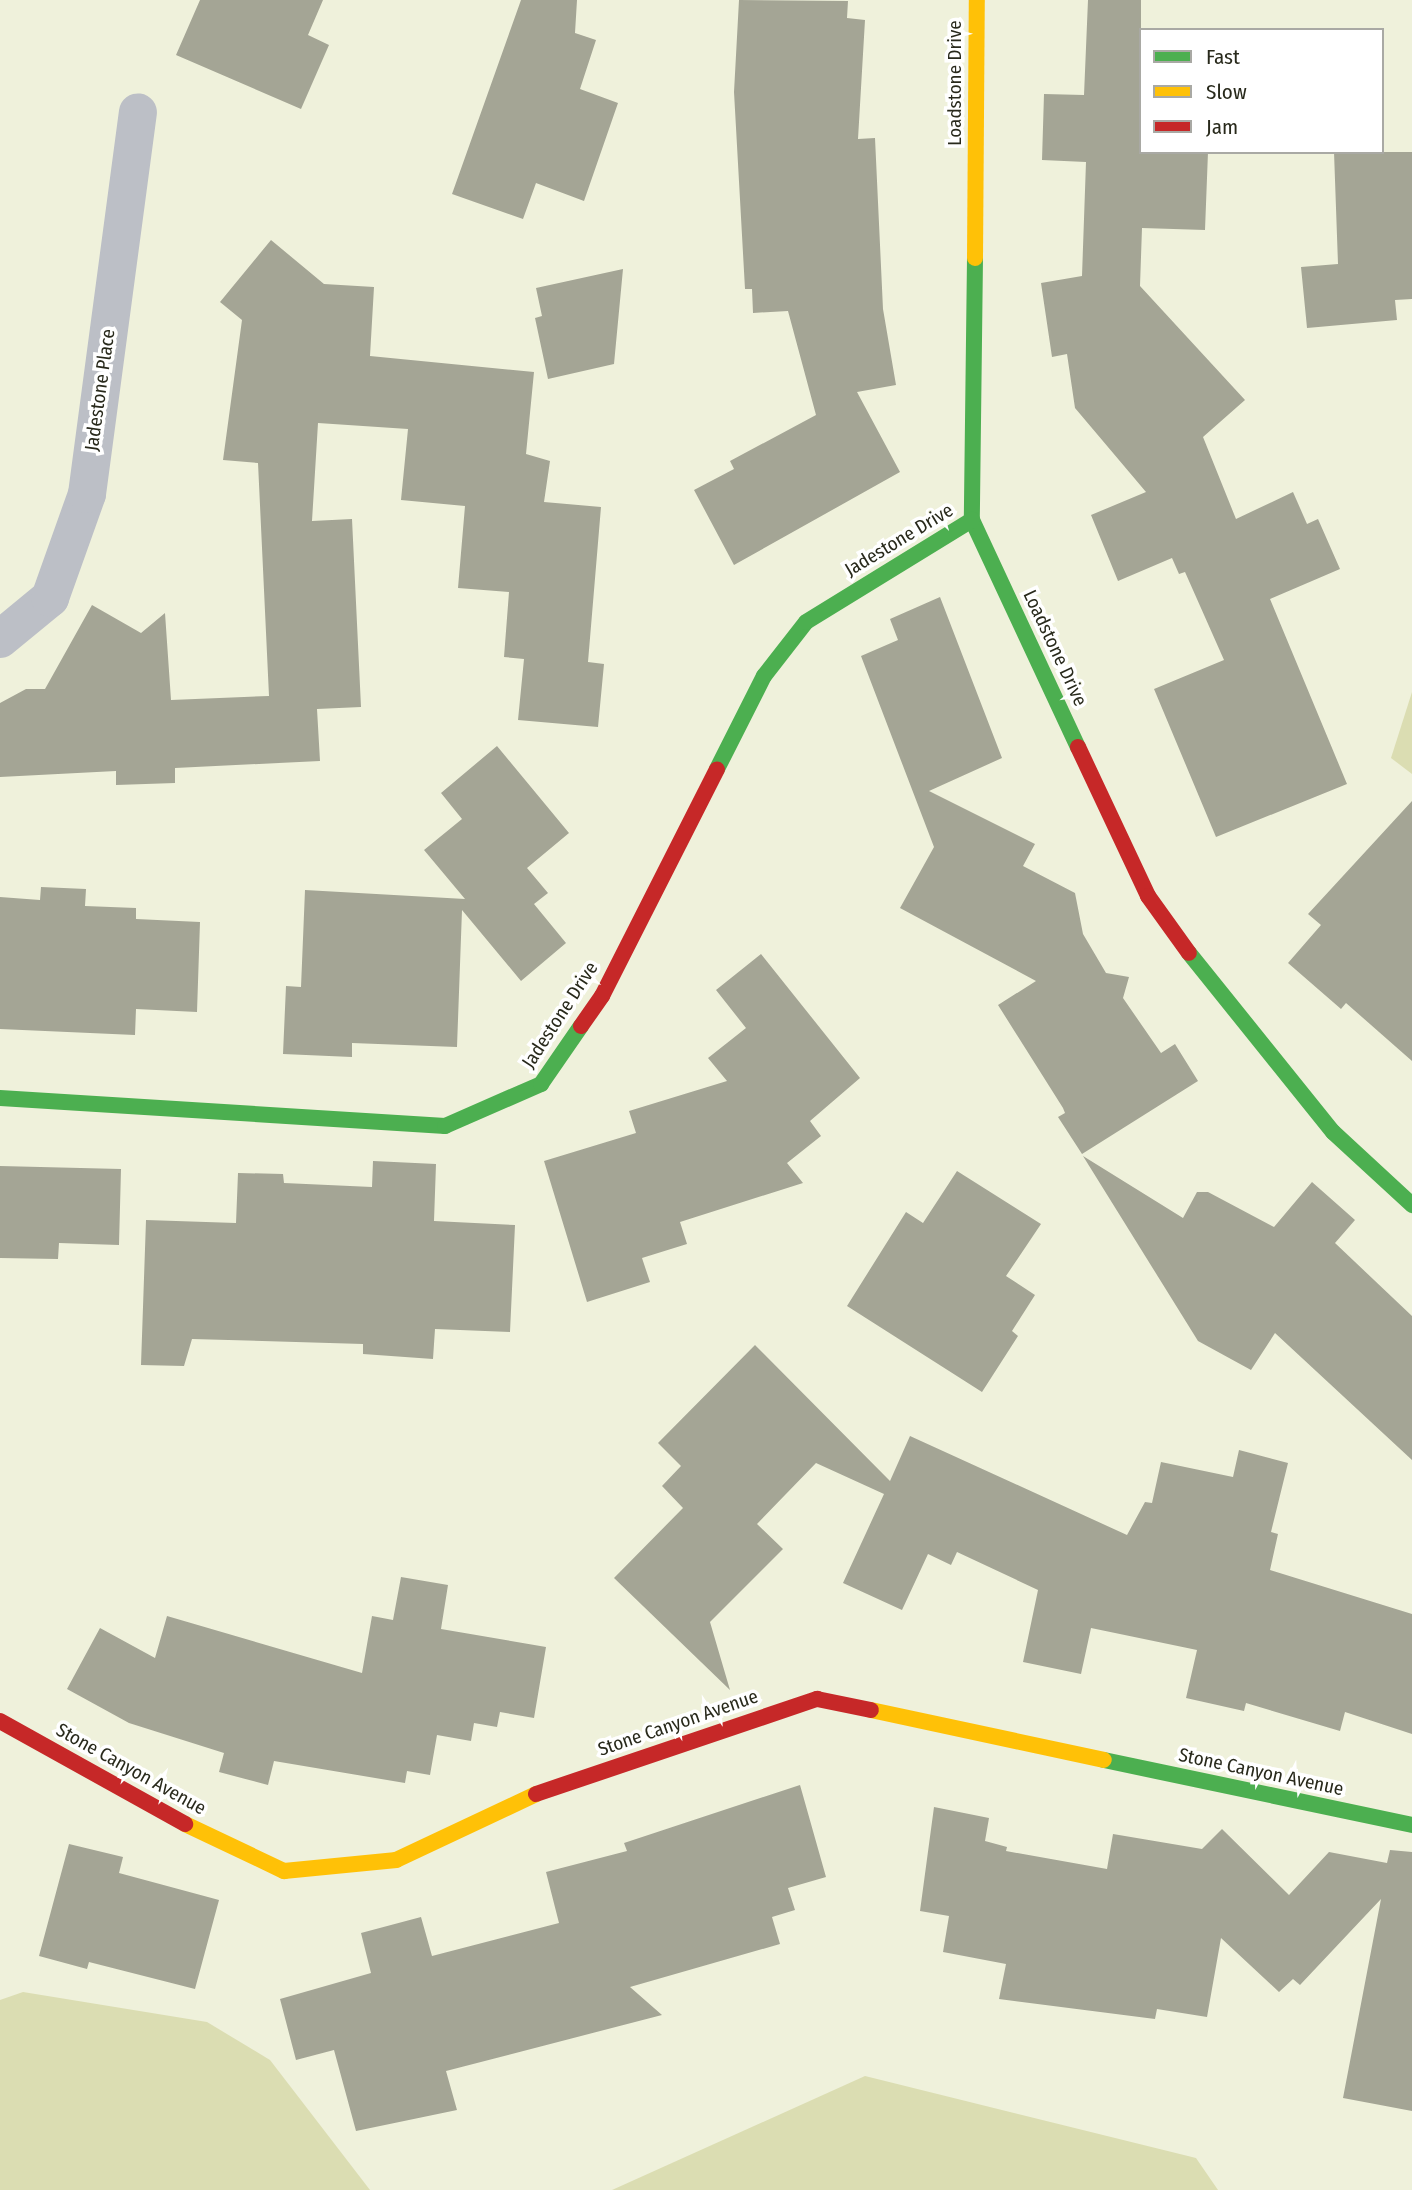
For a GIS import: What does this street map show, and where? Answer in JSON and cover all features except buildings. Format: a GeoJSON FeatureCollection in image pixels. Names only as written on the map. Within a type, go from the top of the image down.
{"type":"FeatureCollection","features":[{"type":"Feature","properties":{"kind":"street","name":"Loadstone Drive"},"geometry":{"type":"LineString","coordinates":[[977,0],[972,520],[1148,896],[1231,1012],[1333,1132],[1412,1205]]}},
{"type":"Feature","properties":{"kind":"street","name":"Jadestone Place"},"geometry":{"type":"LineString","coordinates":[[0,639],[50,598],[87,494],[138,112]]}},
{"type":"Feature","properties":{"kind":"street","name":"Jadestone Drive"},"geometry":{"type":"LineString","coordinates":[[0,1098],[445,1126],[541,1084],[602,996],[764,676],[806,622],[972,520]]}},
{"type":"Feature","properties":{"kind":"street","name":"Stone Canyon Avenue"},"geometry":{"type":"LineString","coordinates":[[0,1721],[146,1806],[284,1871],[396,1860],[534,1795],[817,1699],[1412,1825]]}},
{"type":"Feature","properties":{"kind":"green space"},"geometry":{"type":"Polygon","coordinates":[[[1412,692],[1412,774],[1391,758],[1412,692]]]}},
{"type":"Feature","properties":{"kind":"green space"},"geometry":{"type":"Polygon","coordinates":[[[23,1992],[207,2022],[270,2060],[370,2190],[0,2190],[0,2000],[23,1992]]]}},
{"type":"Feature","properties":{"kind":"green space"},"geometry":{"type":"Polygon","coordinates":[[[865,2076],[1196,2158],[1218,2190],[612,2190],[865,2076]]]}},
{"type":"Feature","properties":{"kind":"traffic: fast"},"geometry":{"type":"LineString","coordinates":[[975,258],[972,520],[1078,747]]}},
{"type":"Feature","properties":{"kind":"traffic: fast"},"geometry":{"type":"LineString","coordinates":[[717,769],[764,676],[806,622],[972,520]]}},
{"type":"Feature","properties":{"kind":"traffic: fast"},"geometry":{"type":"LineString","coordinates":[[1189,953],[1333,1132],[1412,1205]]}},
{"type":"Feature","properties":{"kind":"traffic: fast"},"geometry":{"type":"LineString","coordinates":[[0,1098],[445,1126],[541,1084],[581,1026]]}},
{"type":"Feature","properties":{"kind":"traffic: fast"},"geometry":{"type":"LineString","coordinates":[[1104,1760],[1412,1825]]}},
{"type":"Feature","properties":{"kind":"traffic: slow"},"geometry":{"type":"LineString","coordinates":[[975,258],[977,0]]}},
{"type":"Feature","properties":{"kind":"traffic: slow"},"geometry":{"type":"LineString","coordinates":[[871,1710],[1104,1760]]}},
{"type":"Feature","properties":{"kind":"traffic: slow"},"geometry":{"type":"LineString","coordinates":[[185,1824],[284,1871],[396,1860],[536,1794]]}},
{"type":"Feature","properties":{"kind":"traffic: jam"},"geometry":{"type":"LineString","coordinates":[[1078,747],[1148,896],[1189,953]]}},
{"type":"Feature","properties":{"kind":"traffic: jam"},"geometry":{"type":"LineString","coordinates":[[581,1026],[602,996],[717,769]]}},
{"type":"Feature","properties":{"kind":"traffic: jam"},"geometry":{"type":"LineString","coordinates":[[536,1794],[817,1699],[871,1710]]}},
{"type":"Feature","properties":{"kind":"traffic: jam"},"geometry":{"type":"LineString","coordinates":[[0,1721],[185,1824]]}}]}
